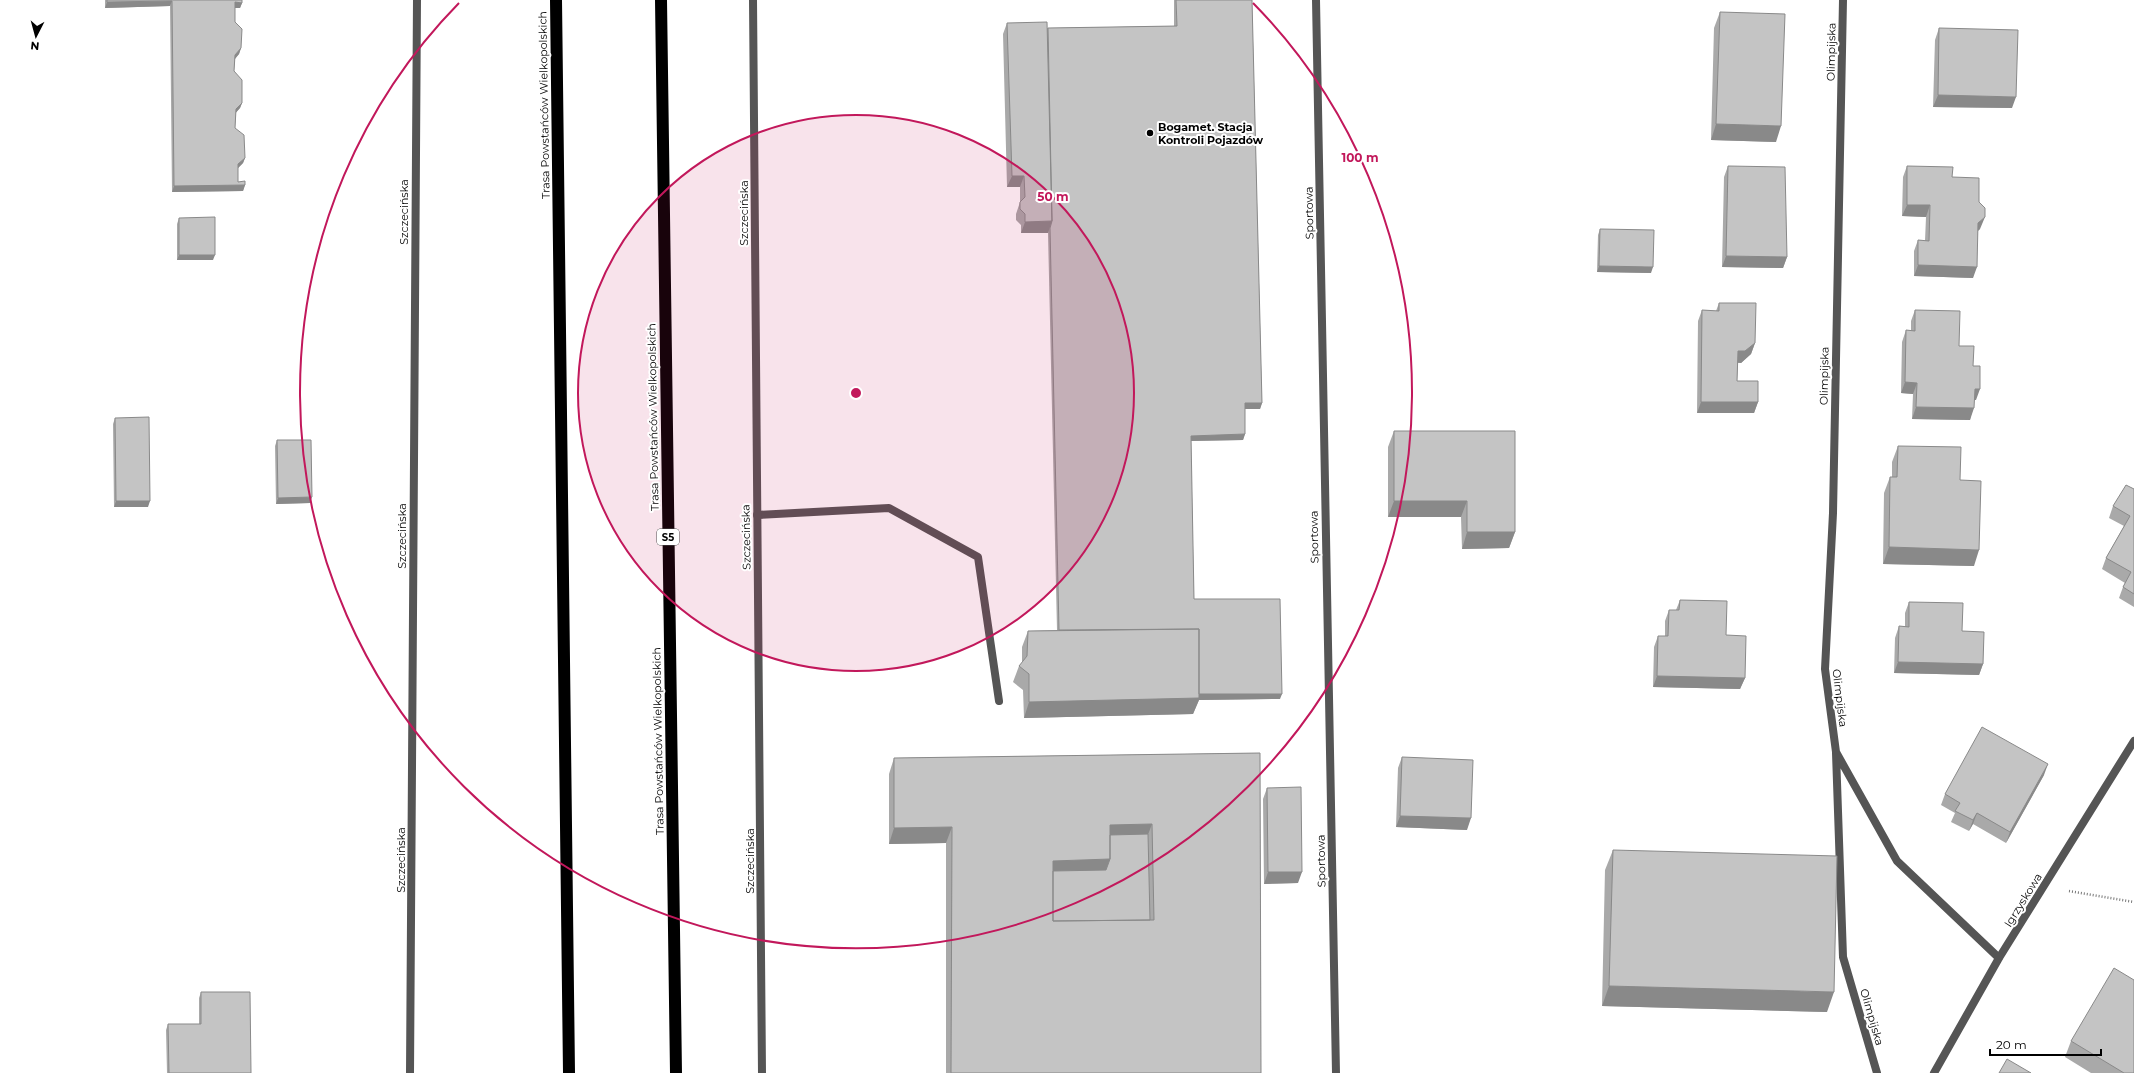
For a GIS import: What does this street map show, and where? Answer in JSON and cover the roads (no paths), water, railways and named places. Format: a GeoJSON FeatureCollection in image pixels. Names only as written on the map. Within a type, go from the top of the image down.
{"type":"FeatureCollection","features":[{"type":"Feature","properties":{"kind":"highway","name":"Trasa Powstańców Wielkopolskich"},"geometry":{"type":"LineString","coordinates":[[556,0],[569,1073]]}},
{"type":"Feature","properties":{"kind":"highway","name":"Trasa Powstańców Wielkopolskich"},"geometry":{"type":"LineString","coordinates":[[661,0],[676,1073]]}},
{"type":"Feature","properties":{"kind":"street","name":"Szczecińska"},"geometry":{"type":"LineString","coordinates":[[410,1073],[417,0]]}},
{"type":"Feature","properties":{"kind":"street","name":"Szczecińska"},"geometry":{"type":"LineString","coordinates":[[753,0],[762,1073]]}},
{"type":"Feature","properties":{"kind":"street","name":"Sportowa"},"geometry":{"type":"LineString","coordinates":[[1316,0],[1336,1073]]}},
{"type":"Feature","properties":{"kind":"street","name":"Olimpijska"},"geometry":{"type":"LineString","coordinates":[[1843,0],[1833,513],[1825,669],[1836,752],[1843,957],[1877,1073]]}},
{"type":"Feature","properties":{"kind":"street"},"geometry":{"type":"LineString","coordinates":[[757,515],[889,508],[978,557],[999,701]]}},
{"type":"Feature","properties":{"kind":"street","name":"Igrzyskowa"},"geometry":{"type":"LineString","coordinates":[[1934,1073],[1999,958],[2045,887],[2134,741]]}},
{"type":"Feature","properties":{"kind":"street","name":"Olimpijska"},"geometry":{"type":"LineString","coordinates":[[1836,752],[1897,861],[1999,958]]}},
{"type":"Feature","properties":{"kind":"place","name":"Bogamet. Stacja Kontroli Pojazdów"},"geometry":{"type":"Point","coordinates":[1150,133]}}]}
